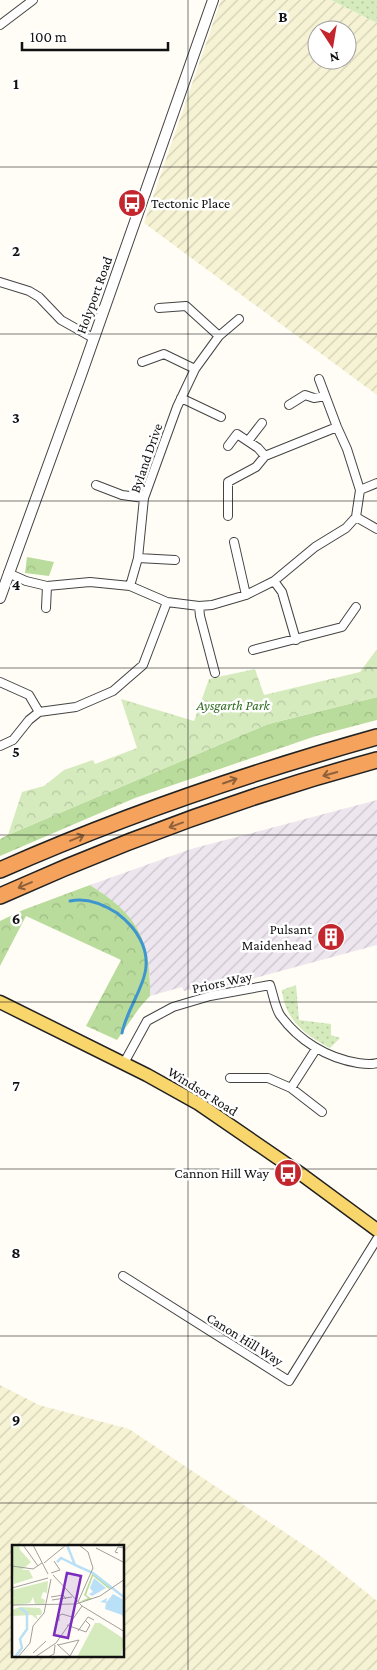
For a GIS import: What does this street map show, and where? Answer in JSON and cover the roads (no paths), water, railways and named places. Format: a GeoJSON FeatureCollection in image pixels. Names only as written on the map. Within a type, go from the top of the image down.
{"type":"FeatureCollection","features":[{"type":"Feature","properties":{"kind":"highway"},"geometry":{"type":"LineString","coordinates":[[0,870],[96,830],[209,788],[286,763],[377,737]]}},
{"type":"Feature","properties":{"kind":"highway"},"geometry":{"type":"LineString","coordinates":[[0,896],[96,855],[187,820],[285,787],[377,760]]}},
{"type":"Feature","properties":{"kind":"main road","name":"Windsor Road"},"geometry":{"type":"LineString","coordinates":[[0,1002],[124,1063],[199,1104],[295,1170],[377,1230]]}},
{"type":"Feature","properties":{"kind":"street"},"geometry":{"type":"LineString","coordinates":[[0,24],[33,0]]}},
{"type":"Feature","properties":{"kind":"street","name":"Holyport Road"},"geometry":{"type":"LineString","coordinates":[[0,598],[213,0]]}},
{"type":"Feature","properties":{"kind":"street"},"geometry":{"type":"LineString","coordinates":[[0,282],[29,291],[39,297],[61,320],[93,338]]}},
{"type":"Feature","properties":{"kind":"street"},"geometry":{"type":"LineString","coordinates":[[159,308],[186,306],[219,336]]}},
{"type":"Feature","properties":{"kind":"street","name":"Byland Drive"},"geometry":{"type":"LineString","coordinates":[[130,586],[138,558],[144,498],[181,398],[195,369],[219,336],[238,319]]}},
{"type":"Feature","properties":{"kind":"street"},"geometry":{"type":"LineString","coordinates":[[142,362],[164,354],[195,369]]}},
{"type":"Feature","properties":{"kind":"street"},"geometry":{"type":"LineString","coordinates":[[8,573],[26,581],[47,586],[90,582],[130,586],[167,602],[199,606],[212,606],[246,595],[274,581],[315,547],[346,528],[356,517],[360,490],[347,449],[320,379]]}},
{"type":"Feature","properties":{"kind":"street"},"geometry":{"type":"LineString","coordinates":[[289,405],[305,395],[314,398],[325,396]]}},
{"type":"Feature","properties":{"kind":"street"},"geometry":{"type":"LineString","coordinates":[[181,398],[221,417]]}},
{"type":"Feature","properties":{"kind":"street"},"geometry":{"type":"LineString","coordinates":[[248,441],[262,423]]}},
{"type":"Feature","properties":{"kind":"street"},"geometry":{"type":"LineString","coordinates":[[228,516],[228,482],[256,467],[265,456],[337,427]]}},
{"type":"Feature","properties":{"kind":"street"},"geometry":{"type":"LineString","coordinates":[[228,446],[237,434],[258,448],[265,456]]}},
{"type":"Feature","properties":{"kind":"street"},"geometry":{"type":"LineString","coordinates":[[360,490],[377,483]]}},
{"type":"Feature","properties":{"kind":"street"},"geometry":{"type":"LineString","coordinates":[[96,485],[122,495],[144,498]]}},
{"type":"Feature","properties":{"kind":"street"},"geometry":{"type":"LineString","coordinates":[[356,517],[377,528]]}},
{"type":"Feature","properties":{"kind":"street"},"geometry":{"type":"LineString","coordinates":[[234,542],[246,595]]}},
{"type":"Feature","properties":{"kind":"street"},"geometry":{"type":"LineString","coordinates":[[138,558],[174,560]]}},
{"type":"Feature","properties":{"kind":"street"},"geometry":{"type":"LineString","coordinates":[[274,581],[282,592],[296,640]]}},
{"type":"Feature","properties":{"kind":"street"},"geometry":{"type":"LineString","coordinates":[[46,608],[47,586]]}},
{"type":"Feature","properties":{"kind":"street"},"geometry":{"type":"LineString","coordinates":[[0,746],[13,740],[28,720],[39,712],[76,707],[113,691],[143,664],[167,602]]}},
{"type":"Feature","properties":{"kind":"street"},"geometry":{"type":"LineString","coordinates":[[199,606],[215,673]]}},
{"type":"Feature","properties":{"kind":"street"},"geometry":{"type":"LineString","coordinates":[[253,650],[342,627],[356,607]]}},
{"type":"Feature","properties":{"kind":"street"},"geometry":{"type":"LineString","coordinates":[[0,682],[29,694],[39,712]]}},
{"type":"Feature","properties":{"kind":"street","name":"Priors Way"},"geometry":{"type":"LineString","coordinates":[[124,1063],[147,1021],[173,1007],[210,996],[270,985],[279,1014],[295,1032],[316,1049],[342,1060],[372,1065],[377,1063]]}},
{"type":"Feature","properties":{"kind":"street"},"geometry":{"type":"LineString","coordinates":[[291,1088],[316,1049]]}},
{"type":"Feature","properties":{"kind":"street"},"geometry":{"type":"LineString","coordinates":[[230,1078],[268,1078],[291,1088],[322,1112]]}},
{"type":"Feature","properties":{"kind":"street","name":"Canon Hill Way"},"geometry":{"type":"LineString","coordinates":[[123,1276],[289,1381],[377,1239]]}},
{"type":"Feature","properties":{"kind":"waterway"},"geometry":{"type":"LineString","coordinates":[[70,901],[89,901],[112,910],[127,922],[140,939],[145,952],[146,964],[144,975],[122,1033]]}},
{"type":"Feature","properties":{"kind":"place","name":"Tectonic Place"},"geometry":{"type":"Point","coordinates":[132,203]}},
{"type":"Feature","properties":{"kind":"place","name":"Pulsant Maidenhead"},"geometry":{"type":"Point","coordinates":[331,937]}},
{"type":"Feature","properties":{"kind":"place","name":"Cannon Hill Way"},"geometry":{"type":"Point","coordinates":[288,1173]}},
{"type":"Feature","properties":{"kind":"park label","name":"Aysgarth Park"},"geometry":{"type":"Point","coordinates":[233,705]}}]}
